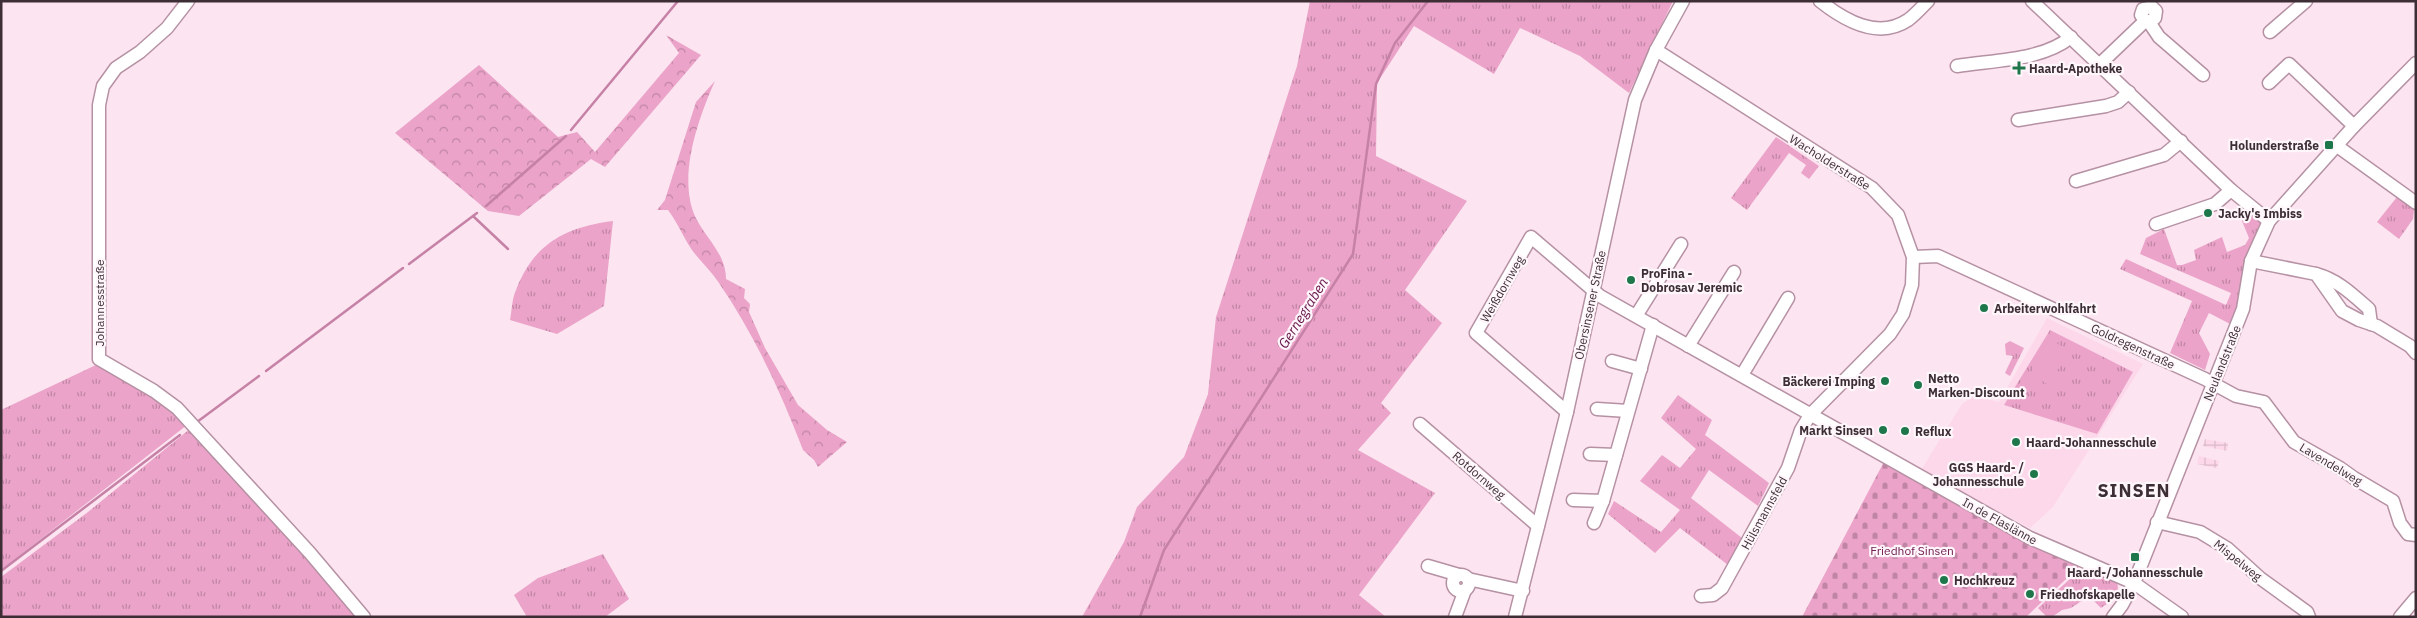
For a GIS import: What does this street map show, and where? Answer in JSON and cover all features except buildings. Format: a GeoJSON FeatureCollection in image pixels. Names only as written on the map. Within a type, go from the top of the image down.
{"type":"FeatureCollection","features":[{"type":"Feature","properties":{"kind":"street","name":"Johannesstraße"},"geometry":{"type":"LineString","coordinates":[[188,1],[167,28],[140,52],[116,68],[103,86],[99,105],[99,359],[154,390],[177,408],[310,553],[364,617]]}},
{"type":"Feature","properties":{"kind":"street","name":"Obersinsener Straße"},"geometry":{"type":"LineString","coordinates":[[1515,617],[1567,412],[1635,100],[1656,50],[1683,1]]}},
{"type":"Feature","properties":{"kind":"street"},"geometry":{"type":"LineString","coordinates":[[1820,1],[1833,11],[1862,27],[1883,29],[1908,20],[1928,1]]}},
{"type":"Feature","properties":{"kind":"street"},"geometry":{"type":"LineString","coordinates":[[2032,1],[2181,140],[2231,190],[2269,221]]}},
{"type":"Feature","properties":{"kind":"street"},"geometry":{"type":"LineString","coordinates":[[2270,32],[2290,6],[2306,1]]}},
{"type":"Feature","properties":{"kind":"street"},"geometry":{"type":"LineString","coordinates":[[2100,64],[2147,21],[2159,37],[2202,75]]}},
{"type":"Feature","properties":{"kind":"street"},"geometry":{"type":"LineString","coordinates":[[1957,66],[2024,56],[2060,47],[2071,37]]}},
{"type":"Feature","properties":{"kind":"street","name":"Wacholderstraße"},"geometry":{"type":"LineString","coordinates":[[1656,50],[1872,188],[1898,215],[1914,257],[1912,285],[1903,314],[1890,334],[1810,415]]}},
{"type":"Feature","properties":{"kind":"street","name":"Neulandstraße"},"geometry":{"type":"LineString","coordinates":[[2113,617],[2134,583],[2214,384],[2243,309],[2251,261],[2269,221],[2354,126],[2416,63]]}},
{"type":"Feature","properties":{"kind":"street"},"geometry":{"type":"LineString","coordinates":[[2269,83],[2289,64],[2354,126]]}},
{"type":"Feature","properties":{"kind":"street"},"geometry":{"type":"LineString","coordinates":[[2018,120],[2106,106],[2118,102],[2129,92]]}},
{"type":"Feature","properties":{"kind":"street"},"geometry":{"type":"LineString","coordinates":[[2076,180],[2164,155],[2181,140]]}},
{"type":"Feature","properties":{"kind":"street"},"geometry":{"type":"LineString","coordinates":[[2336,146],[2416,203]]}},
{"type":"Feature","properties":{"kind":"street"},"geometry":{"type":"LineString","coordinates":[[2156,224],[2215,204],[2231,190]]}},
{"type":"Feature","properties":{"kind":"street","name":"Weißdornweg"},"geometry":{"type":"LineString","coordinates":[[1567,412],[1476,333],[1531,238],[1593,291]]}},
{"type":"Feature","properties":{"kind":"street"},"geometry":{"type":"LineString","coordinates":[[1636,316],[1681,244]]}},
{"type":"Feature","properties":{"kind":"street","name":"Goldregenstraße"},"geometry":{"type":"LineString","coordinates":[[1914,257],[1938,256],[2214,384]]}},
{"type":"Feature","properties":{"kind":"street"},"geometry":{"type":"LineString","coordinates":[[2251,261],[2329,278],[2341,285],[2369,309],[2371,324]]}},
{"type":"Feature","properties":{"kind":"street"},"geometry":{"type":"LineString","coordinates":[[1688,346],[1734,272]]}},
{"type":"Feature","properties":{"kind":"street"},"geometry":{"type":"LineString","coordinates":[[2316,274],[2342,311],[2358,320],[2371,324],[2414,349]]}},
{"type":"Feature","properties":{"kind":"street","name":"In de Flaslänne"},"geometry":{"type":"LineString","coordinates":[[1593,291],[2030,538],[2134,583],[2176,615]]}},
{"type":"Feature","properties":{"kind":"street"},"geometry":{"type":"LineString","coordinates":[[1742,375],[1788,298]]}},
{"type":"Feature","properties":{"kind":"street"},"geometry":{"type":"LineString","coordinates":[[1594,523],[1603,501],[1653,325]]}},
{"type":"Feature","properties":{"kind":"street"},"geometry":{"type":"LineString","coordinates":[[1612,361],[1641,369]]}},
{"type":"Feature","properties":{"kind":"street","name":"Lavendelweg"},"geometry":{"type":"LineString","coordinates":[[2214,384],[2236,396],[2264,402],[2294,442],[2393,501],[2400,523],[2408,534],[2416,535]]}},
{"type":"Feature","properties":{"kind":"street"},"geometry":{"type":"LineString","coordinates":[[1597,409],[1628,411]]}},
{"type":"Feature","properties":{"kind":"street","name":"Hülsmannsfeld"},"geometry":{"type":"LineString","coordinates":[[1701,596],[1713,595],[1722,588],[1788,468],[1801,430],[1810,415]]}},
{"type":"Feature","properties":{"kind":"street","name":"Rotdornweg"},"geometry":{"type":"LineString","coordinates":[[1420,424],[1538,526]]}},
{"type":"Feature","properties":{"kind":"street"},"geometry":{"type":"LineString","coordinates":[[1590,454],[1616,455]]}},
{"type":"Feature","properties":{"kind":"street"},"geometry":{"type":"LineString","coordinates":[[1573,500],[1603,501]]}},
{"type":"Feature","properties":{"kind":"street","name":"Mispelweg"},"geometry":{"type":"LineString","coordinates":[[2157,522],[2200,532],[2228,549],[2260,578],[2307,612],[2309,617]]}},
{"type":"Feature","properties":{"kind":"street"},"geometry":{"type":"LineString","coordinates":[[1428,566],[1464,581],[1523,591]]}},
{"type":"Feature","properties":{"kind":"street"},"geometry":{"type":"LineString","coordinates":[[1455,617],[1464,581]]}},
{"type":"Feature","properties":{"kind":"street"},"geometry":{"type":"LineString","coordinates":[[2406,615],[2416,598]]}},
{"type":"Feature","properties":{"kind":"shaded area","name":"Haard-Johannesschule"},"geometry":{"type":"Polygon","coordinates":[[[2047,318],[2143,364],[2053,507],[2030,528],[1921,470],[1962,404],[1974,396],[1999,402],[2047,318]]]}},
{"type":"Feature","properties":{"kind":"shaded area"},"geometry":{"type":"Polygon","coordinates":[[[2205,439],[2228,443],[2227,451],[2203,446],[2205,439]]]}},
{"type":"Feature","properties":{"kind":"shaded area"},"geometry":{"type":"Polygon","coordinates":[[[2199,456],[2219,461],[2217,468],[2197,464],[2199,456]]]}},
{"type":"Feature","properties":{"kind":"green space"},"geometry":{"type":"Polygon","coordinates":[[[1310,1],[1673,1],[1629,93],[1580,56],[1520,28],[1494,74],[1414,26],[1377,83],[1376,156],[1467,201],[1405,290],[1442,323],[1381,403],[1391,413],[1358,450],[1435,493],[1359,595],[1386,617],[1082,617],[1124,542],[1137,507],[1184,457],[1208,394],[1216,317],[1297,66],[1310,1]]]}},
{"type":"Feature","properties":{"kind":"green space"},"geometry":{"type":"Polygon","coordinates":[[[666,35],[701,55],[605,167],[591,159],[519,216],[488,211],[395,133],[479,65],[558,137],[577,132],[595,152],[679,53],[666,35]]]}},
{"type":"Feature","properties":{"kind":"green space"},"geometry":{"type":"Polygon","coordinates":[[[715,81],[702,113],[691,151],[689,188],[691,206],[698,222],[720,256],[726,279],[745,289],[744,298],[750,304],[749,312],[765,348],[798,405],[827,430],[847,442],[818,467],[814,460],[803,450],[766,364],[732,302],[692,250],[668,210],[657,210],[665,200],[696,102],[715,81]]]}},
{"type":"Feature","properties":{"kind":"green space"},"geometry":{"type":"Polygon","coordinates":[[[1776,137],[1819,166],[1809,179],[1801,173],[1806,165],[1789,153],[1747,210],[1731,198],[1776,137]]]}},
{"type":"Feature","properties":{"kind":"green space"},"geometry":{"type":"Polygon","coordinates":[[[2397,197],[2414,210],[2413,219],[2399,239],[2377,222],[2397,197]]]}},
{"type":"Feature","properties":{"kind":"green space"},"geometry":{"type":"Polygon","coordinates":[[[2247,206],[2266,221],[2234,326],[2209,313],[2199,333],[2210,354],[2205,370],[2170,353],[2192,301],[2120,269],[2126,259],[2226,305],[2231,293],[2140,254],[2146,238],[2164,229],[2177,265],[2196,260],[2194,250],[2222,237],[2227,252],[2245,245],[2249,238],[2242,221],[2247,206]]]}},
{"type":"Feature","properties":{"kind":"green space"},"geometry":{"type":"Polygon","coordinates":[[[613,221],[604,306],[557,334],[510,320],[513,300],[523,274],[542,249],[566,233],[613,221]]]}},
{"type":"Feature","properties":{"kind":"green space"},"geometry":{"type":"Polygon","coordinates":[[[2050,330],[2133,372],[2097,434],[2004,405],[2050,330]]]}},
{"type":"Feature","properties":{"kind":"green space"},"geometry":{"type":"Polygon","coordinates":[[[2049,339],[2069,350],[2049,385],[2030,374],[2049,339]]]}},
{"type":"Feature","properties":{"kind":"green space"},"geometry":{"type":"Polygon","coordinates":[[[2010,341],[2024,348],[2010,376],[2005,373],[2013,356],[2006,355],[2005,344],[2010,341]]]}},
{"type":"Feature","properties":{"kind":"green space"},"geometry":{"type":"Polygon","coordinates":[[[98,364],[151,392],[187,425],[1,570],[1,410],[98,364]]]}},
{"type":"Feature","properties":{"kind":"green space"},"geometry":{"type":"Polygon","coordinates":[[[1678,395],[1712,420],[1705,435],[1769,483],[1758,506],[1709,470],[1691,498],[1742,538],[1728,565],[1680,528],[1655,553],[1608,514],[1614,501],[1661,532],[1680,510],[1640,481],[1662,455],[1680,468],[1696,449],[1661,418],[1678,395]]]}},
{"type":"Feature","properties":{"kind":"green space"},"geometry":{"type":"Polygon","coordinates":[[[191,428],[364,617],[1,617],[1,577],[88,512],[191,428]]]}},
{"type":"Feature","properties":{"kind":"green space","name":"Friedhof Sinsen"},"geometry":{"type":"Polygon","coordinates":[[[1885,460],[2081,565],[2026,617],[1802,617],[1885,460]]]}},
{"type":"Feature","properties":{"kind":"green space"},"geometry":{"type":"Polygon","coordinates":[[[603,554],[629,599],[605,617],[527,617],[514,595],[538,578],[603,554]]]}},
{"type":"Feature","properties":{"kind":"green space"},"geometry":{"type":"Polygon","coordinates":[[[2083,567],[2117,582],[2118,591],[2114,598],[2101,608],[2089,596],[2071,608],[2062,610],[2052,617],[2047,617],[2038,608],[2083,567]]]}},
{"type":"Feature","properties":{"kind":"waterway"},"geometry":{"type":"LineString","coordinates":[[571,130],[678,1]]}},
{"type":"Feature","properties":{"kind":"waterway","name":"Gernegraben"},"geometry":{"type":"LineString","coordinates":[[1140,617],[1164,550],[1353,254],[1376,84],[1395,43],[1428,1]]}},
{"type":"Feature","properties":{"kind":"waterway"},"geometry":{"type":"LineString","coordinates":[[486,206],[566,136]]}},
{"type":"Feature","properties":{"kind":"waterway"},"geometry":{"type":"LineString","coordinates":[[409,264],[477,213]]}},
{"type":"Feature","properties":{"kind":"waterway"},"geometry":{"type":"LineString","coordinates":[[473,216],[508,249]]}},
{"type":"Feature","properties":{"kind":"waterway"},"geometry":{"type":"LineString","coordinates":[[266,371],[403,268]]}},
{"type":"Feature","properties":{"kind":"waterway"},"geometry":{"type":"LineString","coordinates":[[197,422],[259,376]]}},
{"type":"Feature","properties":{"kind":"waterway"},"geometry":{"type":"LineString","coordinates":[[1,571],[180,435]]}},
{"type":"Feature","properties":{"kind":"place","name":"Haard-Apotheke"},"geometry":{"type":"Point","coordinates":[2019,68]}},
{"type":"Feature","properties":{"kind":"place","name":"Holunderstraße"},"geometry":{"type":"Point","coordinates":[2329,145]}},
{"type":"Feature","properties":{"kind":"place","name":"Jacky's Imbiss"},"geometry":{"type":"Point","coordinates":[2208,213]}},
{"type":"Feature","properties":{"kind":"place","name":"ProFina - Dobrosav Jeremic"},"geometry":{"type":"Point","coordinates":[1631,280]}},
{"type":"Feature","properties":{"kind":"place","name":"Arbeiterwohlfahrt"},"geometry":{"type":"Point","coordinates":[1984,308]}},
{"type":"Feature","properties":{"kind":"place","name":"Bäckerei Imping"},"geometry":{"type":"Point","coordinates":[1885,381]}},
{"type":"Feature","properties":{"kind":"place","name":"Netto Marken-Discount"},"geometry":{"type":"Point","coordinates":[1918,385]}},
{"type":"Feature","properties":{"kind":"place","name":"Markt Sinsen"},"geometry":{"type":"Point","coordinates":[1883,430]}},
{"type":"Feature","properties":{"kind":"place","name":"Reflux"},"geometry":{"type":"Point","coordinates":[1905,431]}},
{"type":"Feature","properties":{"kind":"place","name":"Haard-Johannesschule"},"geometry":{"type":"Point","coordinates":[2016,442]}},
{"type":"Feature","properties":{"kind":"place","name":"GGS Haard- / Johannesschule"},"geometry":{"type":"Point","coordinates":[2034,474]}},
{"type":"Feature","properties":{"kind":"place","name":"Haard-/Johannesschule"},"geometry":{"type":"Point","coordinates":[2135,557]}},
{"type":"Feature","properties":{"kind":"place","name":"Hochkreuz"},"geometry":{"type":"Point","coordinates":[1944,580]}},
{"type":"Feature","properties":{"kind":"place","name":"Friedhofskapelle"},"geometry":{"type":"Point","coordinates":[2030,594]}},
{"type":"Feature","properties":{"kind":"district","name":"SINSEN"},"geometry":{"type":"Point","coordinates":[2134,490]}}]}
